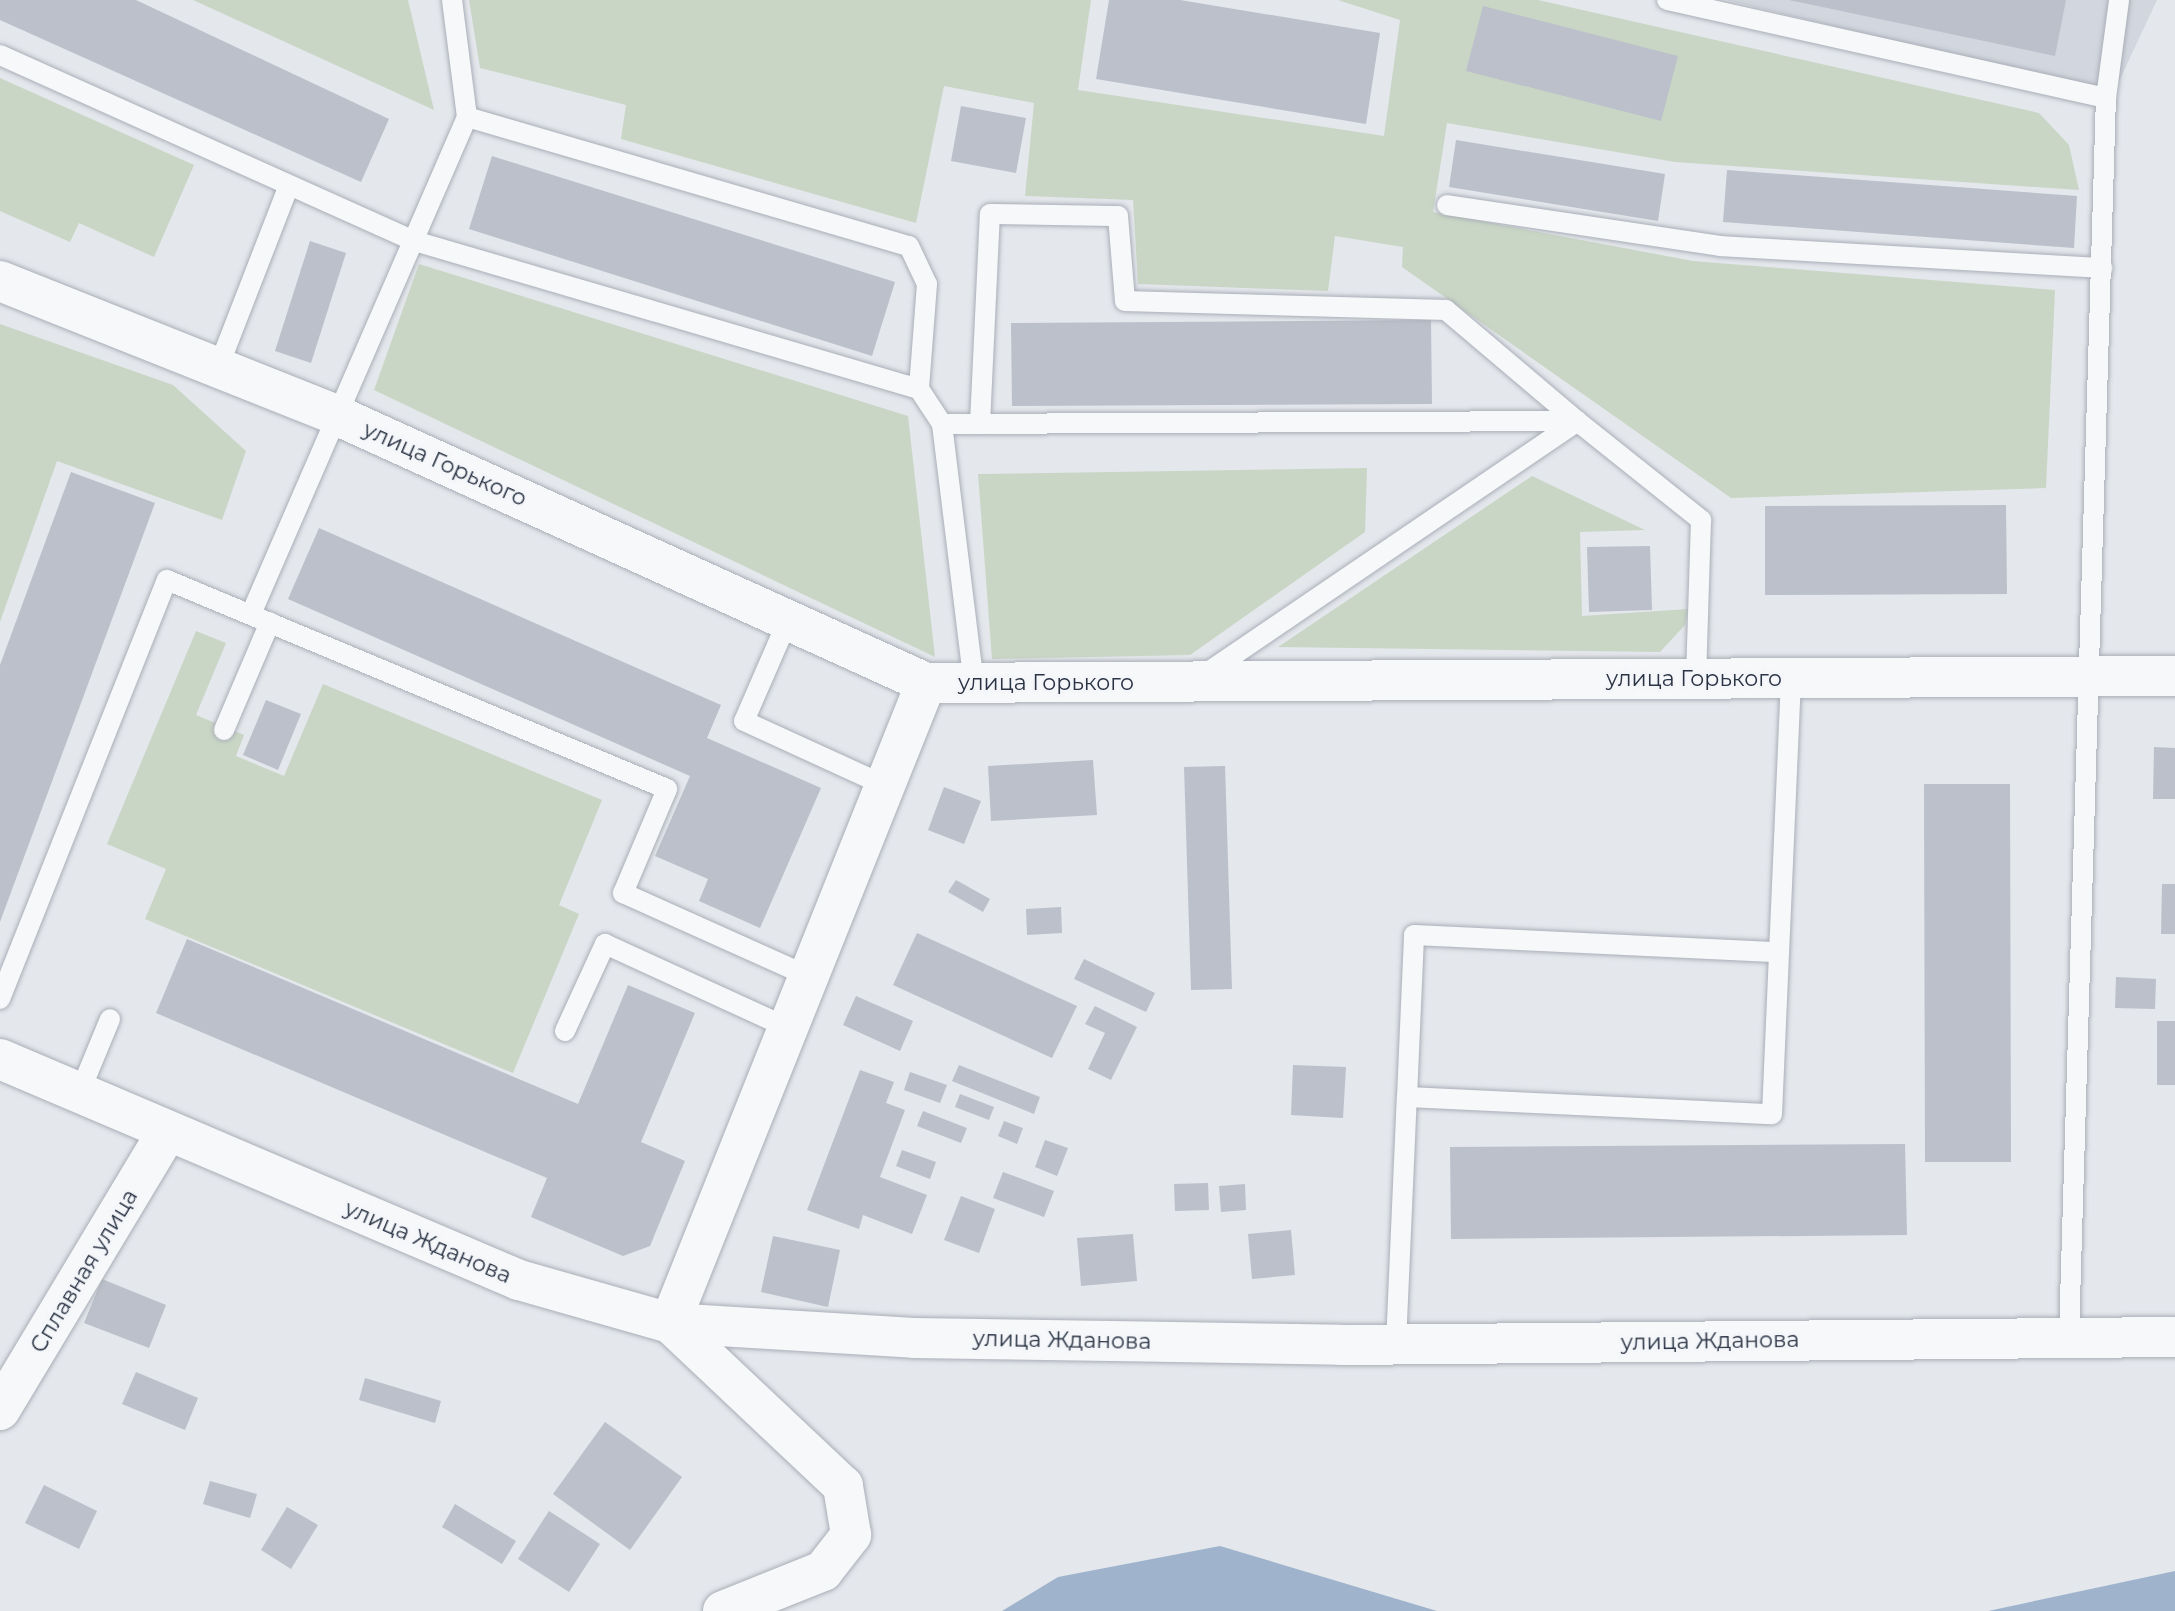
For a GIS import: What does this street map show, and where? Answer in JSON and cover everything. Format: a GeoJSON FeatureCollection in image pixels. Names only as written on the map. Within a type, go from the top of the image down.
{"type":"FeatureCollection","features":[{"type":"Feature","properties":{"kind":"street","name":"улица Горького"},"geometry":{"type":"LineString","coordinates":[[0,281],[336,415],[926,683],[2175,676]]}},
{"type":"Feature","properties":{"kind":"street"},"geometry":{"type":"LineString","coordinates":[[723,1611],[823,1571],[851,1535],[843,1486],[670,1323],[812,978],[926,683]]}},
{"type":"Feature","properties":{"kind":"street","name":"улица Жданова"},"geometry":{"type":"LineString","coordinates":[[0,1059],[519,1280],[670,1323],[914,1338],[1396,1345],[2069,1335],[2175,1337]]}},
{"type":"Feature","properties":{"kind":"street","name":"Сплавная улица"},"geometry":{"type":"LineString","coordinates":[[0,1410],[167,1132]]}},
{"type":"Feature","properties":{"kind":"lane"},"geometry":{"type":"LineString","coordinates":[[224,730],[260,618],[336,415],[467,117],[452,0]]}},
{"type":"Feature","properties":{"kind":"lane"},"geometry":{"type":"LineString","coordinates":[[1667,0],[2106,98]]}},
{"type":"Feature","properties":{"kind":"lane"},"geometry":{"type":"LineString","coordinates":[[2069,1335],[2106,98],[2119,0]]}},
{"type":"Feature","properties":{"kind":"lane"},"geometry":{"type":"LineString","coordinates":[[0,55],[411,240],[919,389]]}},
{"type":"Feature","properties":{"kind":"lane"},"geometry":{"type":"LineString","coordinates":[[467,117],[909,246],[927,284],[919,389],[942,424],[974,683]]}},
{"type":"Feature","properties":{"kind":"lane"},"geometry":{"type":"LineString","coordinates":[[218,368],[289,185]]}},
{"type":"Feature","properties":{"kind":"lane"},"geometry":{"type":"LineString","coordinates":[[1447,205],[1720,246],[2102,268]]}},
{"type":"Feature","properties":{"kind":"lane"},"geometry":{"type":"LineString","coordinates":[[980,424],[990,214],[1118,216],[1125,301],[1446,310],[1577,421],[1701,520],[1696,680]]}},
{"type":"Feature","properties":{"kind":"lane"},"geometry":{"type":"LineString","coordinates":[[942,424],[1577,421]]}},
{"type":"Feature","properties":{"kind":"lane"},"geometry":{"type":"LineString","coordinates":[[1194,681],[1577,421]]}},
{"type":"Feature","properties":{"kind":"lane"},"geometry":{"type":"LineString","coordinates":[[0,999],[167,580],[667,789],[623,893],[812,978]]}},
{"type":"Feature","properties":{"kind":"lane"},"geometry":{"type":"LineString","coordinates":[[788,620],[744,721],[886,786]]}},
{"type":"Feature","properties":{"kind":"lane"},"geometry":{"type":"LineString","coordinates":[[1407,1097],[1772,1114],[1791,678]]}},
{"type":"Feature","properties":{"kind":"lane"},"geometry":{"type":"LineString","coordinates":[[1396,1345],[1414,935],[1779,952]]}},
{"type":"Feature","properties":{"kind":"lane"},"geometry":{"type":"LineString","coordinates":[[565,1031],[605,944],[791,1029]]}},
{"type":"Feature","properties":{"kind":"lane"},"geometry":{"type":"LineString","coordinates":[[79,1094],[110,1019]]}},
{"type":"Feature","properties":{"kind":"shaded area"},"geometry":{"type":"Polygon","coordinates":[[[1726,0],[2157,0],[2113,94],[1726,0]]]}},
{"type":"Feature","properties":{"kind":"green space"},"geometry":{"type":"Polygon","coordinates":[[[193,0],[408,0],[434,110],[193,0]]]}},
{"type":"Feature","properties":{"kind":"green space"},"geometry":{"type":"Polygon","coordinates":[[[469,0],[1091,0],[1078,90],[1384,136],[1400,20],[1338,0],[1538,0],[2039,113],[2069,145],[2079,190],[1675,162],[1447,123],[1433,212],[1693,261],[2055,290],[2046,488],[1731,498],[1402,267],[1403,247],[1335,236],[1328,291],[1138,284],[1133,200],[1025,196],[1034,103],[944,86],[916,223],[621,139],[626,105],[480,68],[469,0]]]}},
{"type":"Feature","properties":{"kind":"green space"},"geometry":{"type":"Polygon","coordinates":[[[0,78],[194,165],[154,257],[79,223],[70,242],[0,211],[0,78]]]}},
{"type":"Feature","properties":{"kind":"green space"},"geometry":{"type":"Polygon","coordinates":[[[419,264],[908,416],[935,657],[374,390],[419,264]]]}},
{"type":"Feature","properties":{"kind":"green space"},"geometry":{"type":"Polygon","coordinates":[[[0,324],[173,385],[246,451],[222,520],[57,461],[0,622],[0,324]]]}},
{"type":"Feature","properties":{"kind":"green space"},"geometry":{"type":"Polygon","coordinates":[[[1367,468],[1365,532],[1190,655],[992,659],[978,474],[1367,468]]]}},
{"type":"Feature","properties":{"kind":"green space"},"geometry":{"type":"Polygon","coordinates":[[[1532,476],[1645,530],[1580,532],[1582,616],[1688,609],[1685,625],[1660,652],[1278,647],[1532,476]]]}},
{"type":"Feature","properties":{"kind":"green space"},"geometry":{"type":"Polygon","coordinates":[[[196,631],[226,643],[196,715],[244,735],[236,756],[284,776],[323,684],[602,800],[559,905],[579,914],[513,1073],[145,919],[166,869],[107,844],[196,631]]]}},
{"type":"Feature","properties":{"kind":"water"},"geometry":{"type":"Polygon","coordinates":[[[1220,1546],[1437,1611],[1002,1611],[1058,1577],[1220,1546]]]}},
{"type":"Feature","properties":{"kind":"water"},"geometry":{"type":"Polygon","coordinates":[[[2175,1571],[2175,1611],[1988,1611],[2175,1571]]]}},
{"type":"Feature","properties":{"kind":"building"},"geometry":{"type":"Polygon","coordinates":[[[0,0],[136,0],[389,119],[361,182],[0,20],[0,0]]]}},
{"type":"Feature","properties":{"kind":"building"},"geometry":{"type":"Polygon","coordinates":[[[1109,0],[1180,0],[1380,33],[1366,124],[1096,79],[1109,0]]]}},
{"type":"Feature","properties":{"kind":"building"},"geometry":{"type":"Polygon","coordinates":[[[1789,0],[2066,0],[2055,56],[1789,0]]]}},
{"type":"Feature","properties":{"kind":"building"},"geometry":{"type":"Polygon","coordinates":[[[1483,6],[1678,56],[1661,121],[1466,71],[1483,6]]]}},
{"type":"Feature","properties":{"kind":"building"},"geometry":{"type":"Polygon","coordinates":[[[961,106],[1026,118],[1016,173],[951,161],[961,106]]]}},
{"type":"Feature","properties":{"kind":"building"},"geometry":{"type":"Polygon","coordinates":[[[1456,140],[1665,174],[1658,221],[1449,187],[1456,140]]]}},
{"type":"Feature","properties":{"kind":"building"},"geometry":{"type":"Polygon","coordinates":[[[492,156],[895,282],[872,356],[469,229],[492,156]]]}},
{"type":"Feature","properties":{"kind":"building"},"geometry":{"type":"Polygon","coordinates":[[[1727,170],[2077,196],[2074,248],[1723,222],[1727,170]]]}},
{"type":"Feature","properties":{"kind":"building"},"geometry":{"type":"Polygon","coordinates":[[[310,241],[346,253],[311,363],[275,351],[310,241]]]}},
{"type":"Feature","properties":{"kind":"building"},"geometry":{"type":"Polygon","coordinates":[[[1431,320],[1432,404],[1012,406],[1011,323],[1431,320]]]}},
{"type":"Feature","properties":{"kind":"building"},"geometry":{"type":"Polygon","coordinates":[[[71,472],[155,503],[0,922],[0,665],[71,472]]]}},
{"type":"Feature","properties":{"kind":"building"},"geometry":{"type":"Polygon","coordinates":[[[2006,505],[2007,594],[1765,595],[1765,506],[2006,505]]]}},
{"type":"Feature","properties":{"kind":"building"},"geometry":{"type":"Polygon","coordinates":[[[319,528],[721,705],[707,738],[821,788],[760,928],[699,901],[708,879],[655,856],[690,776],[288,599],[319,528]]]}},
{"type":"Feature","properties":{"kind":"building"},"geometry":{"type":"Polygon","coordinates":[[[1650,546],[1652,610],[1589,612],[1587,547],[1650,546]]]}},
{"type":"Feature","properties":{"kind":"building"},"geometry":{"type":"Polygon","coordinates":[[[266,700],[301,714],[278,770],[243,755],[266,700]]]}},
{"type":"Feature","properties":{"kind":"building"},"geometry":{"type":"Polygon","coordinates":[[[2154,747],[2175,748],[2175,799],[2153,799],[2154,747]]]}},
{"type":"Feature","properties":{"kind":"building"},"geometry":{"type":"Polygon","coordinates":[[[1093,760],[1097,815],[991,821],[988,766],[1093,760]]]}},
{"type":"Feature","properties":{"kind":"building"},"geometry":{"type":"Polygon","coordinates":[[[1225,766],[1232,989],[1191,990],[1184,767],[1225,766]]]}},
{"type":"Feature","properties":{"kind":"building"},"geometry":{"type":"Polygon","coordinates":[[[1924,784],[2010,784],[2011,1162],[1925,1162],[1924,784]]]}},
{"type":"Feature","properties":{"kind":"building"},"geometry":{"type":"Polygon","coordinates":[[[944,787],[981,801],[964,844],[928,830],[944,787]]]}},
{"type":"Feature","properties":{"kind":"building"},"geometry":{"type":"Polygon","coordinates":[[[956,880],[990,899],[983,912],[948,892],[956,880]]]}},
{"type":"Feature","properties":{"kind":"building"},"geometry":{"type":"Polygon","coordinates":[[[2162,884],[2175,884],[2175,934],[2161,934],[2162,884]]]}},
{"type":"Feature","properties":{"kind":"building"},"geometry":{"type":"Polygon","coordinates":[[[1061,907],[1062,933],[1027,935],[1026,909],[1061,907]]]}},
{"type":"Feature","properties":{"kind":"building"},"geometry":{"type":"Polygon","coordinates":[[[917,933],[1077,1006],[1052,1058],[893,985],[917,933]]]}},
{"type":"Feature","properties":{"kind":"building"},"geometry":{"type":"Polygon","coordinates":[[[187,939],[578,1104],[628,985],[695,1013],[641,1142],[685,1161],[650,1246],[623,1256],[531,1217],[547,1178],[156,1013],[187,939]]]}},
{"type":"Feature","properties":{"kind":"building"},"geometry":{"type":"Polygon","coordinates":[[[1084,959],[1155,993],[1146,1012],[1074,979],[1084,959]]]}},
{"type":"Feature","properties":{"kind":"building"},"geometry":{"type":"Polygon","coordinates":[[[2116,977],[2156,979],[2155,1009],[2115,1008],[2116,977]]]}},
{"type":"Feature","properties":{"kind":"building"},"geometry":{"type":"Polygon","coordinates":[[[856,996],[913,1021],[900,1051],[843,1025],[856,996]]]}},
{"type":"Feature","properties":{"kind":"building"},"geometry":{"type":"Polygon","coordinates":[[[1095,1006],[1137,1027],[1111,1080],[1088,1069],[1105,1033],[1085,1024],[1095,1006]]]}},
{"type":"Feature","properties":{"kind":"building"},"geometry":{"type":"Polygon","coordinates":[[[2157,1021],[2175,1021],[2175,1085],[2157,1085],[2157,1021]]]}},
{"type":"Feature","properties":{"kind":"building"},"geometry":{"type":"Polygon","coordinates":[[[959,1065],[1040,1097],[1034,1114],[952,1081],[959,1065]]]}},
{"type":"Feature","properties":{"kind":"building"},"geometry":{"type":"Polygon","coordinates":[[[1293,1065],[1346,1067],[1343,1118],[1291,1115],[1293,1065]]]}},
{"type":"Feature","properties":{"kind":"building"},"geometry":{"type":"Polygon","coordinates":[[[860,1070],[894,1082],[886,1103],[905,1110],[880,1177],[927,1195],[912,1234],[863,1215],[859,1229],[807,1210],[860,1070]]]}},
{"type":"Feature","properties":{"kind":"building"},"geometry":{"type":"Polygon","coordinates":[[[910,1072],[947,1085],[940,1103],[904,1090],[910,1072]]]}},
{"type":"Feature","properties":{"kind":"building"},"geometry":{"type":"Polygon","coordinates":[[[960,1094],[994,1107],[989,1120],[955,1107],[960,1094]]]}},
{"type":"Feature","properties":{"kind":"building"},"geometry":{"type":"Polygon","coordinates":[[[923,1111],[967,1128],[961,1143],[917,1126],[923,1111]]]}},
{"type":"Feature","properties":{"kind":"building"},"geometry":{"type":"Polygon","coordinates":[[[1004,1121],[1023,1128],[1017,1144],[998,1136],[1004,1121]]]}},
{"type":"Feature","properties":{"kind":"building"},"geometry":{"type":"Polygon","coordinates":[[[1045,1140],[1068,1148],[1057,1176],[1035,1167],[1045,1140]]]}},
{"type":"Feature","properties":{"kind":"building"},"geometry":{"type":"Polygon","coordinates":[[[1905,1144],[1907,1235],[1451,1239],[1450,1147],[1905,1144]]]}},
{"type":"Feature","properties":{"kind":"building"},"geometry":{"type":"Polygon","coordinates":[[[902,1150],[936,1162],[930,1179],[896,1166],[902,1150]]]}},
{"type":"Feature","properties":{"kind":"building"},"geometry":{"type":"Polygon","coordinates":[[[1003,1172],[1054,1191],[1044,1217],[993,1198],[1003,1172]]]}},
{"type":"Feature","properties":{"kind":"building"},"geometry":{"type":"Polygon","coordinates":[[[1208,1183],[1209,1210],[1175,1211],[1174,1184],[1208,1183]]]}},
{"type":"Feature","properties":{"kind":"building"},"geometry":{"type":"Polygon","coordinates":[[[1245,1184],[1246,1210],[1221,1212],[1219,1186],[1245,1184]]]}},
{"type":"Feature","properties":{"kind":"building"},"geometry":{"type":"Polygon","coordinates":[[[961,1196],[995,1209],[979,1253],[944,1240],[961,1196]]]}},
{"type":"Feature","properties":{"kind":"building"},"geometry":{"type":"Polygon","coordinates":[[[1291,1230],[1295,1275],[1252,1279],[1248,1234],[1291,1230]]]}},
{"type":"Feature","properties":{"kind":"building"},"geometry":{"type":"Polygon","coordinates":[[[1133,1234],[1137,1281],[1081,1286],[1077,1238],[1133,1234]]]}},
{"type":"Feature","properties":{"kind":"building"},"geometry":{"type":"Polygon","coordinates":[[[773,1236],[840,1250],[828,1307],[761,1292],[773,1236]]]}},
{"type":"Feature","properties":{"kind":"building"},"geometry":{"type":"Polygon","coordinates":[[[102,1279],[166,1305],[149,1348],[84,1323],[102,1279]]]}},
{"type":"Feature","properties":{"kind":"building"},"geometry":{"type":"Polygon","coordinates":[[[136,1372],[198,1398],[185,1430],[122,1404],[136,1372]]]}},
{"type":"Feature","properties":{"kind":"building"},"geometry":{"type":"Polygon","coordinates":[[[365,1378],[441,1401],[435,1423],[359,1400],[365,1378]]]}},
{"type":"Feature","properties":{"kind":"building"},"geometry":{"type":"Polygon","coordinates":[[[605,1422],[682,1477],[630,1550],[553,1494],[605,1422]]]}},
{"type":"Feature","properties":{"kind":"building"},"geometry":{"type":"Polygon","coordinates":[[[210,1481],[257,1494],[250,1518],[203,1504],[210,1481]]]}},
{"type":"Feature","properties":{"kind":"building"},"geometry":{"type":"Polygon","coordinates":[[[44,1485],[97,1511],[79,1549],[25,1523],[44,1485]]]}},
{"type":"Feature","properties":{"kind":"building"},"geometry":{"type":"Polygon","coordinates":[[[455,1504],[516,1541],[502,1564],[442,1527],[455,1504]]]}},
{"type":"Feature","properties":{"kind":"building"},"geometry":{"type":"Polygon","coordinates":[[[287,1507],[318,1525],[291,1569],[261,1550],[287,1507]]]}},
{"type":"Feature","properties":{"kind":"building"},"geometry":{"type":"Polygon","coordinates":[[[549,1511],[600,1544],[569,1592],[518,1559],[549,1511]]]}}]}
